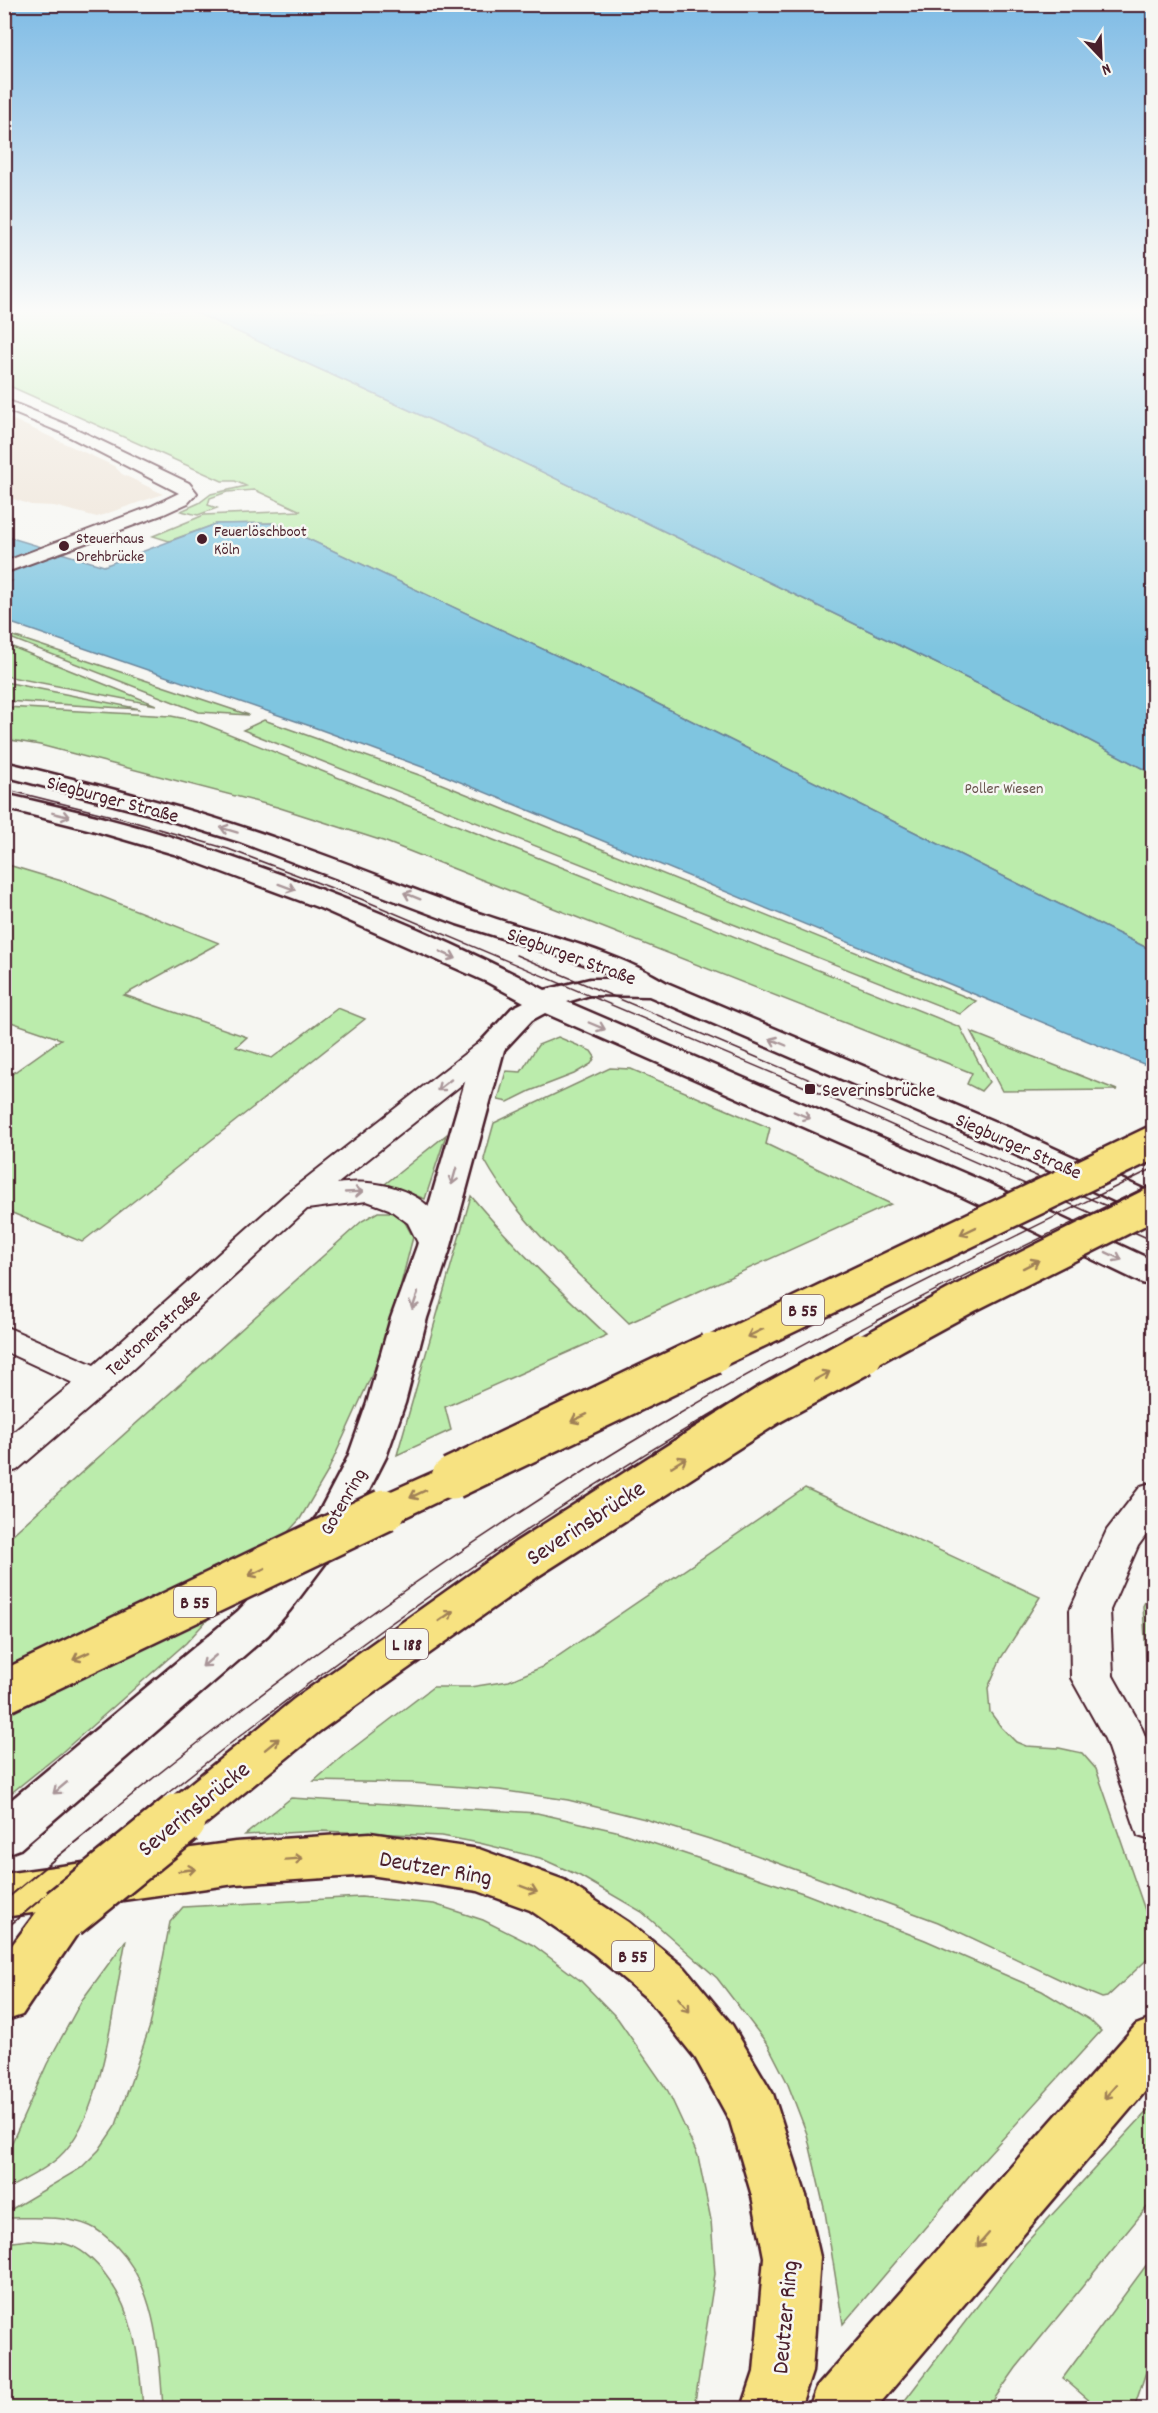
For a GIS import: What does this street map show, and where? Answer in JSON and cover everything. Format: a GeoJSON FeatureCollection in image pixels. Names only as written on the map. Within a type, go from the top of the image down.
{"type":"FeatureCollection","features":[{"type":"Feature","properties":{"kind":"main road","name":"Siegburger Straße"},"geometry":{"type":"LineString","coordinates":[[4,769],[141,804],[248,836],[356,874],[467,918],[603,962],[643,979],[657,989],[1001,1136],[1154,1205]]}},
{"type":"Feature","properties":{"kind":"main road","name":"Siegburger Straße"},"geometry":{"type":"LineString","coordinates":[[4,801],[101,825],[183,849],[329,902],[497,976],[533,1008],[975,1190],[1154,1275]]}},
{"type":"Feature","properties":{"kind":"main road"},"geometry":{"type":"LineString","coordinates":[[533,1008],[590,987],[657,989]]}},
{"type":"Feature","properties":{"kind":"main road","name":"Teutonenstraße"},"geometry":{"type":"LineString","coordinates":[[490,1048],[533,1008]]}},
{"type":"Feature","properties":{"kind":"main road","name":"Gotenring"},"geometry":{"type":"LineString","coordinates":[[4,1835],[253,1623],[275,1599],[332,1525],[353,1489],[386,1403],[409,1318],[434,1246],[490,1048]]}},
{"type":"Feature","properties":{"kind":"main road","name":"B 55"},"geometry":{"type":"LineString","coordinates":[[4,1692],[1154,1142]]}},
{"type":"Feature","properties":{"kind":"main road","name":"Severinsbrücke"},"geometry":{"type":"LineString","coordinates":[[64,1913],[308,1715],[527,1558],[771,1404],[967,1297],[1154,1205]]}},
{"type":"Feature","properties":{"kind":"main road","name":"Deutzer Ring"},"geometry":{"type":"LineString","coordinates":[[4,1896],[235,1863],[370,1854],[479,1870],[547,1895],[611,1938],[667,1984],[714,2042],[754,2112],[779,2196],[792,2257],[783,2372],[771,2409]]}},
{"type":"Feature","properties":{"kind":"main road"},"geometry":{"type":"LineString","coordinates":[[4,1998],[64,1913]]}},
{"type":"Feature","properties":{"kind":"main road","name":"L 188"},"geometry":{"type":"LineString","coordinates":[[4,1968],[64,1913]]}},
{"type":"Feature","properties":{"kind":"main road"},"geometry":{"type":"LineString","coordinates":[[838,2409],[1154,2042]]}},
{"type":"Feature","properties":{"kind":"street"},"geometry":{"type":"LineString","coordinates":[[4,568],[182,499],[189,493],[183,487],[52,424]]}},
{"type":"Feature","properties":{"kind":"street","name":"Teutonenstraße"},"geometry":{"type":"LineString","coordinates":[[4,1461],[98,1381],[297,1201],[490,1048]]}},
{"type":"Feature","properties":{"kind":"street"},"geometry":{"type":"LineString","coordinates":[[297,1201],[348,1192],[370,1191],[400,1202],[422,1218],[434,1246]]}},
{"type":"Feature","properties":{"kind":"street"},"geometry":{"type":"LineString","coordinates":[[4,1337],[98,1381]]}},
{"type":"Feature","properties":{"kind":"street"},"geometry":{"type":"LineString","coordinates":[[1154,1496],[1120,1540],[1090,1610],[1092,1678],[1125,1736],[1154,1822]]}},
{"type":"Feature","properties":{"kind":"shaded area"},"geometry":{"type":"Polygon","coordinates":[[[5,424],[22,424],[114,466],[122,474],[163,494],[97,517],[54,506],[31,505],[5,496],[5,424]]]}},
{"type":"Feature","properties":{"kind":"green space","name":"Poller Wiesen"},"geometry":{"type":"Polygon","coordinates":[[[94,424],[439,424],[1028,708],[1153,774],[1153,951],[632,691],[274,523],[216,524],[169,541],[153,536],[204,515],[301,511],[255,490],[227,492],[210,498],[208,505],[217,508],[198,515],[181,511],[199,503],[211,494],[246,486],[235,481],[222,481],[94,424]]]}},
{"type":"Feature","properties":{"kind":"green space"},"geometry":{"type":"Polygon","coordinates":[[[4,633],[249,715],[199,712],[5,636],[4,633]]]}},
{"type":"Feature","properties":{"kind":"green space"},"geometry":{"type":"Polygon","coordinates":[[[5,644],[156,705],[5,676],[5,644]]]}},
{"type":"Feature","properties":{"kind":"green space"},"geometry":{"type":"Polygon","coordinates":[[[5,682],[140,709],[5,701],[5,682]]]}},
{"type":"Feature","properties":{"kind":"green space"},"geometry":{"type":"Polygon","coordinates":[[[5,707],[171,716],[197,721],[960,1027],[989,1082],[981,1091],[967,1084],[972,1073],[386,842],[277,807],[40,745],[5,739],[5,707]]]}},
{"type":"Feature","properties":{"kind":"green space"},"geometry":{"type":"Polygon","coordinates":[[[264,720],[422,776],[976,1001],[960,1014],[243,730],[264,720]]]}},
{"type":"Feature","properties":{"kind":"green space"},"geometry":{"type":"Polygon","coordinates":[[[5,864],[65,882],[219,943],[124,995],[247,1037],[236,1047],[272,1058],[338,1008],[365,1019],[82,1242],[5,1210],[5,1079],[61,1039],[5,1020],[5,864]]]}},
{"type":"Feature","properties":{"kind":"green space"},"geometry":{"type":"Polygon","coordinates":[[[971,1032],[1117,1090],[1002,1091],[971,1032]]]}},
{"type":"Feature","properties":{"kind":"green space"},"geometry":{"type":"Polygon","coordinates":[[[558,1037],[591,1051],[595,1057],[591,1064],[574,1074],[508,1102],[498,1100],[506,1071],[521,1072],[538,1045],[558,1037]]]}},
{"type":"Feature","properties":{"kind":"green space"},"geometry":{"type":"Polygon","coordinates":[[[610,1068],[631,1069],[770,1128],[766,1144],[891,1204],[629,1323],[532,1226],[484,1159],[494,1123],[610,1068]]]}},
{"type":"Feature","properties":{"kind":"green space"},"geometry":{"type":"Polygon","coordinates":[[[446,1135],[425,1199],[385,1184],[446,1135]]]}},
{"type":"Feature","properties":{"kind":"green space"},"geometry":{"type":"Polygon","coordinates":[[[471,1196],[520,1250],[607,1335],[445,1407],[451,1430],[397,1455],[471,1196]]]}},
{"type":"Feature","properties":{"kind":"green space"},"geometry":{"type":"Polygon","coordinates":[[[378,1212],[396,1212],[403,1219],[413,1237],[392,1319],[374,1370],[327,1473],[300,1519],[186,1643],[61,1753],[5,1798],[4,1542],[362,1221],[378,1212]]]}},
{"type":"Feature","properties":{"kind":"green space"},"geometry":{"type":"Polygon","coordinates":[[[805,1488],[1040,1597],[1001,1658],[988,1688],[990,1712],[1016,1742],[1026,1746],[1059,1748],[1082,1753],[1096,1769],[1154,1936],[1153,1954],[1107,1997],[1102,1998],[1078,1988],[938,1922],[729,1845],[645,1819],[568,1800],[500,1790],[412,1783],[314,1781],[344,1755],[433,1687],[470,1687],[509,1681],[542,1667],[805,1488]]]}},
{"type":"Feature","properties":{"kind":"green space"},"geometry":{"type":"Polygon","coordinates":[[[1153,1586],[1153,1689],[1146,1656],[1143,1606],[1153,1586]]]}},
{"type":"Feature","properties":{"kind":"green space"},"geometry":{"type":"Polygon","coordinates":[[[291,1798],[537,1813],[616,1831],[803,1893],[925,1940],[1042,1991],[1090,2020],[1101,2031],[975,2169],[843,2324],[825,2212],[807,2134],[787,2082],[768,2045],[717,1978],[642,1912],[580,1876],[540,1858],[442,1836],[320,1831],[245,1835],[291,1798]]]}},
{"type":"Feature","properties":{"kind":"green space"},"geometry":{"type":"Polygon","coordinates":[[[361,1897],[434,1904],[483,1920],[533,1945],[581,1981],[618,2019],[668,2091],[698,2156],[711,2220],[715,2274],[694,2408],[163,2408],[160,2365],[148,2301],[130,2263],[116,2246],[97,2230],[80,2222],[48,2218],[5,2218],[5,2213],[81,2168],[99,2150],[116,2125],[150,2026],[170,1922],[183,1907],[361,1897]]]}},
{"type":"Feature","properties":{"kind":"green space"},"geometry":{"type":"Polygon","coordinates":[[[126,1940],[105,2055],[87,2114],[75,2138],[59,2157],[40,2171],[5,2190],[5,2158],[47,2064],[82,2000],[126,1940]]]}},
{"type":"Feature","properties":{"kind":"green space"},"geometry":{"type":"Polygon","coordinates":[[[1153,2105],[1153,2200],[1016,2368],[988,2408],[899,2408],[1025,2244],[1153,2105]]]}},
{"type":"Feature","properties":{"kind":"green space"},"geometry":{"type":"Polygon","coordinates":[[[29,2240],[61,2243],[77,2248],[102,2270],[113,2286],[122,2302],[133,2336],[140,2371],[143,2408],[5,2408],[5,2243],[29,2240]]]}},
{"type":"Feature","properties":{"kind":"green space"},"geometry":{"type":"Polygon","coordinates":[[[1153,2256],[1153,2351],[1134,2408],[1098,2408],[1063,2378],[1153,2256]]]}},
{"type":"Feature","properties":{"kind":"water"},"geometry":{"type":"Polygon","coordinates":[[[439,424],[1153,424],[1153,774],[1028,708],[439,424]]]}},
{"type":"Feature","properties":{"kind":"water"},"geometry":{"type":"Polygon","coordinates":[[[274,523],[632,691],[1153,951],[1153,1068],[436,772],[316,728],[5,621],[4,585],[12,581],[5,579],[5,536],[104,566],[216,524],[274,523]]]}},
{"type":"Feature","properties":{"kind":"tram line"},"geometry":{"type":"LineString","coordinates":[[4,789],[124,819],[228,849],[361,899],[810,1089],[1076,1206]]}},
{"type":"Feature","properties":{"kind":"tram line"},"geometry":{"type":"LineString","coordinates":[[516,955],[1091,1199]]}},
{"type":"Feature","properties":{"kind":"tram line"},"geometry":{"type":"LineString","coordinates":[[1091,1199],[1154,1168]]}},
{"type":"Feature","properties":{"kind":"tram line"},"geometry":{"type":"LineString","coordinates":[[1107,1206],[1154,1183]]}},
{"type":"Feature","properties":{"kind":"tram line"},"geometry":{"type":"LineString","coordinates":[[1076,1206],[1091,1199]]}},
{"type":"Feature","properties":{"kind":"tram line"},"geometry":{"type":"LineString","coordinates":[[1091,1199],[1107,1206]]}},
{"type":"Feature","properties":{"kind":"tram line"},"geometry":{"type":"LineString","coordinates":[[101,1820],[308,1659],[451,1558],[597,1463],[790,1351],[1076,1206]]}},
{"type":"Feature","properties":{"kind":"tram line"},"geometry":{"type":"LineString","coordinates":[[1076,1206],[1092,1213]]}},
{"type":"Feature","properties":{"kind":"tram line"},"geometry":{"type":"LineString","coordinates":[[1092,1213],[1107,1206]]}},
{"type":"Feature","properties":{"kind":"tram line"},"geometry":{"type":"LineString","coordinates":[[1107,1206],[1154,1226]]}},
{"type":"Feature","properties":{"kind":"tram line"},"geometry":{"type":"LineString","coordinates":[[135,1820],[221,1751],[395,1620],[574,1499],[760,1385],[856,1332],[1092,1213]]}},
{"type":"Feature","properties":{"kind":"tram line"},"geometry":{"type":"LineString","coordinates":[[1092,1213],[1154,1241]]}},
{"type":"Feature","properties":{"kind":"tram line"},"geometry":{"type":"LineString","coordinates":[[4,1901],[103,1819]]}},
{"type":"Feature","properties":{"kind":"tram line"},"geometry":{"type":"LineString","coordinates":[[4,1930],[137,1819]]}},
{"type":"Feature","properties":{"kind":"place","name":"Feuerlöschboot Köln"},"geometry":{"type":"Point","coordinates":[202,539]}},
{"type":"Feature","properties":{"kind":"place","name":"Steuerhaus Drehbrücke"},"geometry":{"type":"Point","coordinates":[64,546]}},
{"type":"Feature","properties":{"kind":"place","name":"Severinsbrücke"},"geometry":{"type":"Point","coordinates":[810,1089]}}]}
